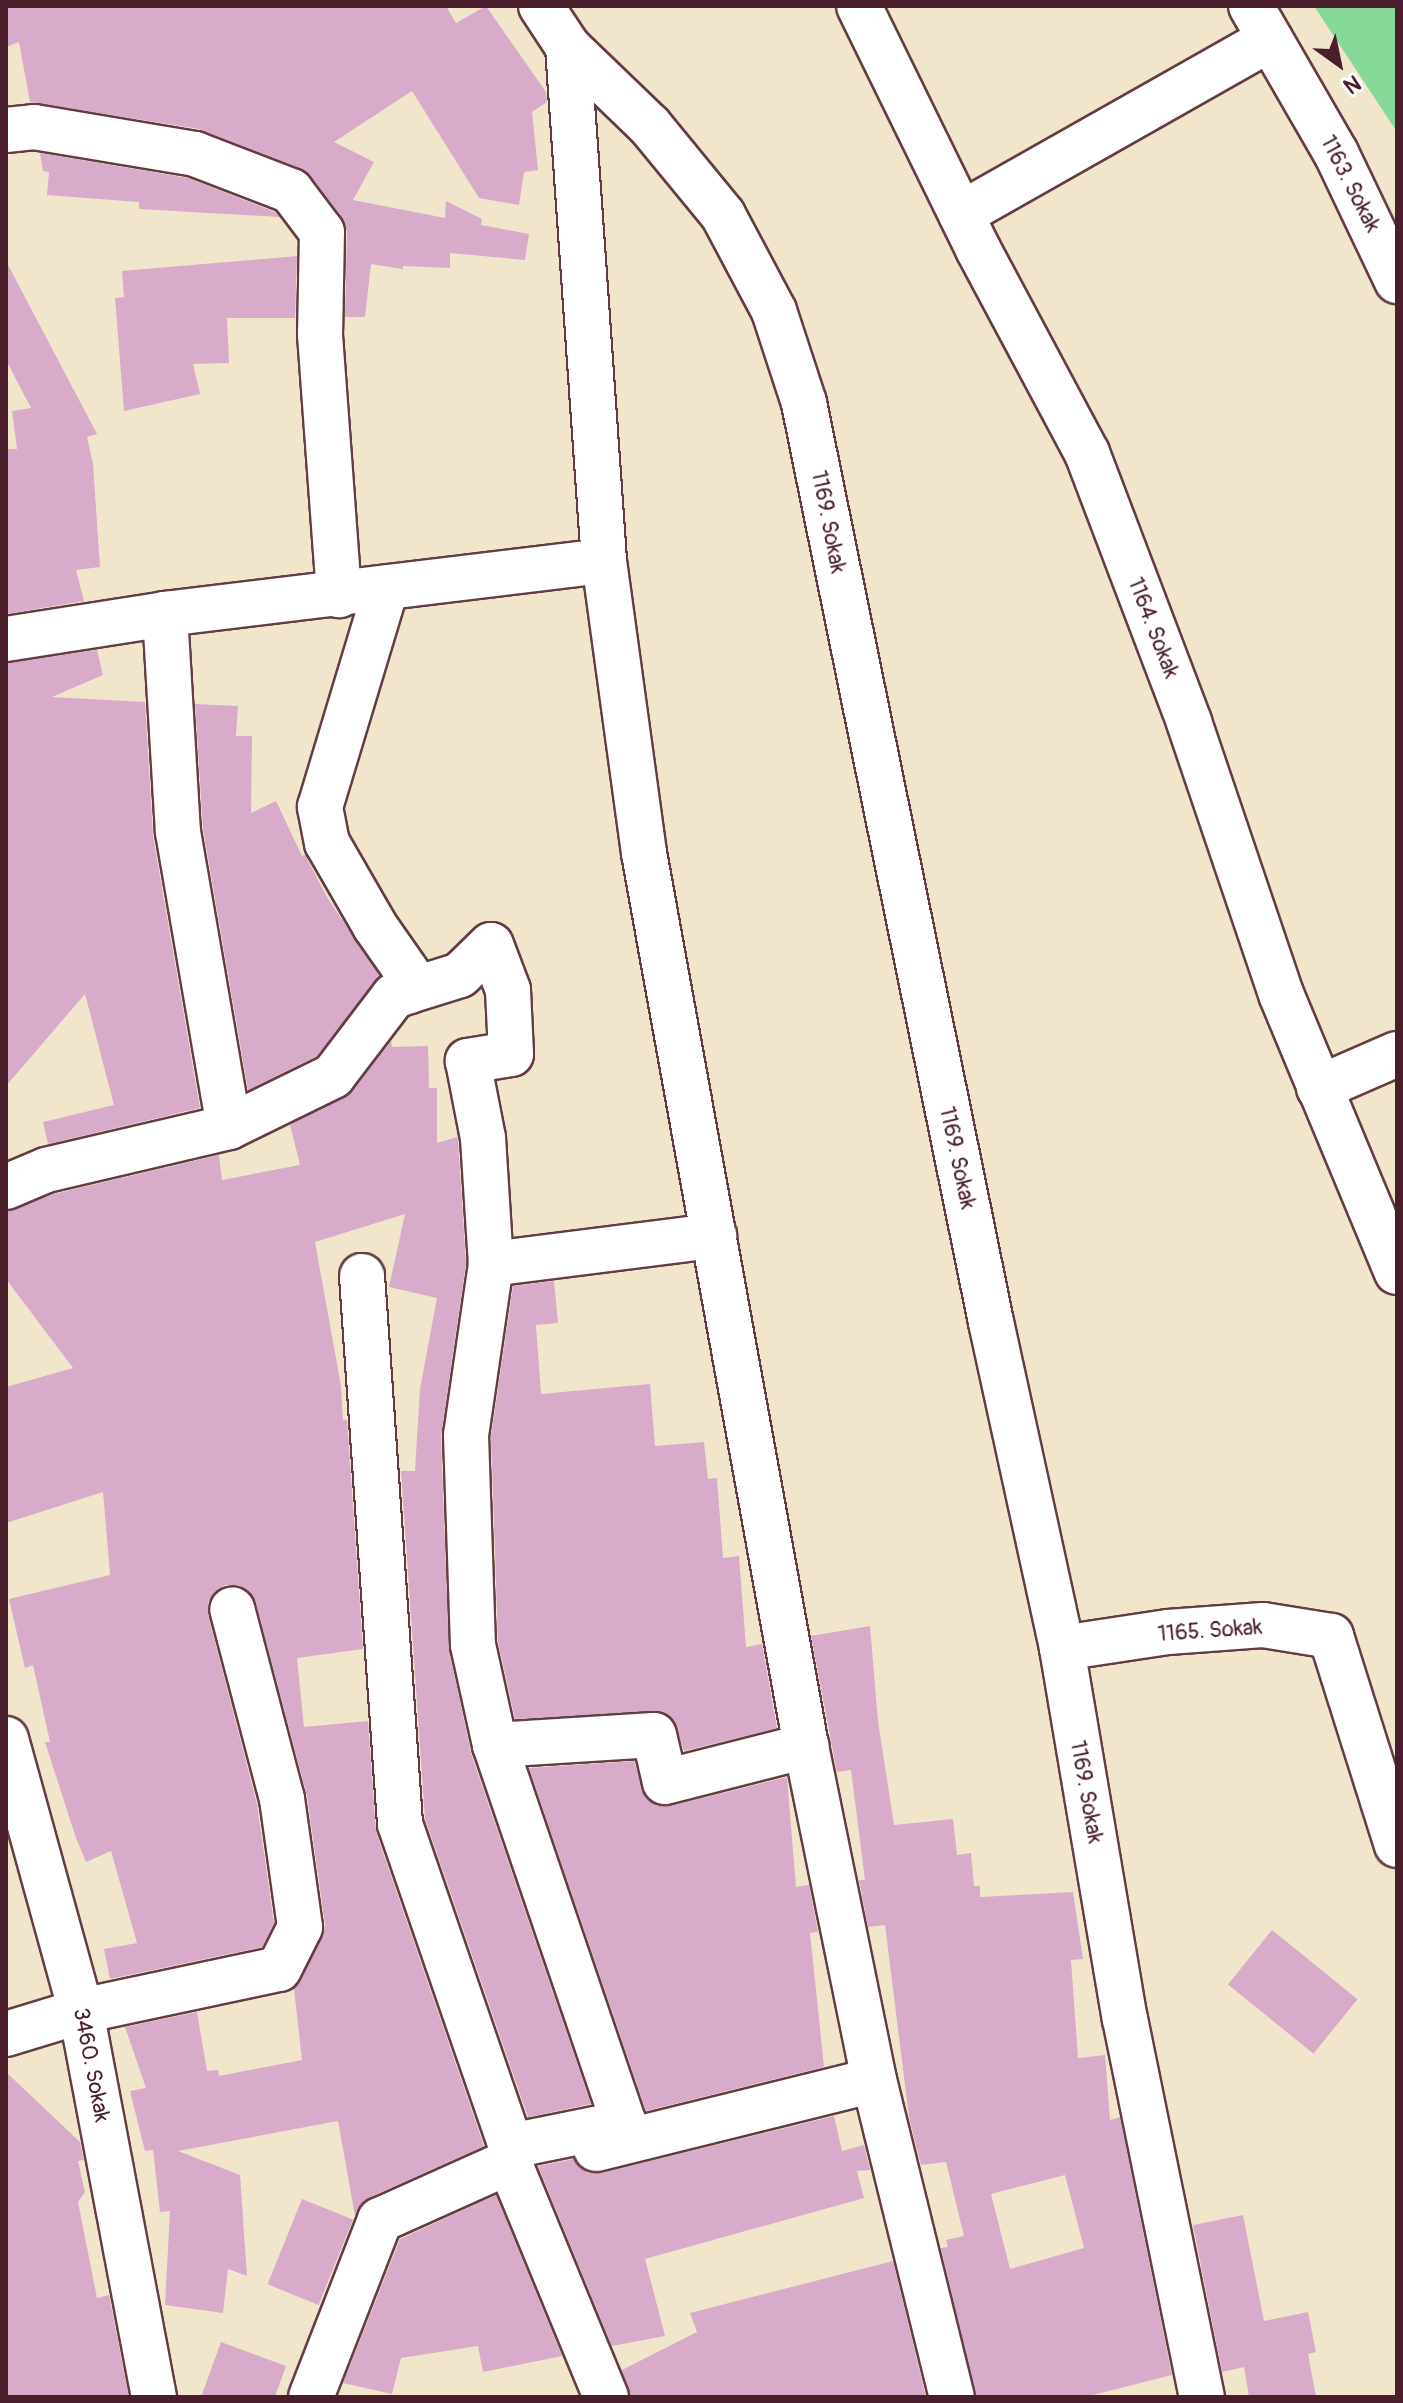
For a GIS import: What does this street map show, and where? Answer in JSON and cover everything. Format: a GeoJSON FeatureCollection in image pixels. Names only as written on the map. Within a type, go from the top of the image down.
{"type":"FeatureCollection","features":[{"type":"Feature","properties":{"kind":"street","name":"1169. Sokak"},"geometry":{"type":"LineString","coordinates":[[541,6],[568,47],[650,126],[723,215],[774,311],[804,403],[950,1121],[1062,1648],[1191,2394]]}},
{"type":"Feature","properties":{"kind":"street","name":"1164. Sokak"},"geometry":{"type":"LineString","coordinates":[[859,6],[961,214],[1087,453],[1189,722],[1281,994],[1397,1272]]}},
{"type":"Feature","properties":{"kind":"street"},"geometry":{"type":"LineString","coordinates":[[961,214],[1260,22]]}},
{"type":"Feature","properties":{"kind":"street","name":"1163. Sokak"},"geometry":{"type":"LineString","coordinates":[[1260,22],[1336,153],[1397,281]]}},
{"type":"Feature","properties":{"kind":"street"},"geometry":{"type":"LineString","coordinates":[[568,47],[604,561],[644,853],[806,1746],[874,2080],[952,2397]]}},
{"type":"Feature","properties":{"kind":"street"},"geometry":{"type":"LineString","coordinates":[[6,130],[34,127],[195,154],[291,191],[322,232],[320,335],[339,595]]}},
{"type":"Feature","properties":{"kind":"street"},"geometry":{"type":"LineString","coordinates":[[6,639],[165,614],[604,561]]}},
{"type":"Feature","properties":{"kind":"street"},"geometry":{"type":"LineString","coordinates":[[386,588],[320,807],[327,843],[375,926],[414,982],[409,991]]}},
{"type":"Feature","properties":{"kind":"street"},"geometry":{"type":"LineString","coordinates":[[165,614],[178,832],[229,1127]]}},
{"type":"Feature","properties":{"kind":"street"},"geometry":{"type":"LineString","coordinates":[[6,1187],[46,1170],[229,1127],[333,1076],[394,996],[460,975],[491,945],[508,990],[511,1054],[468,1061],[483,1138],[491,1264],[466,1435],[473,1645],[495,1745],[624,2123],[511,2159],[380,2220],[311,2397]]}},
{"type":"Feature","properties":{"kind":"street"},"geometry":{"type":"LineString","coordinates":[[1319,1088],[1397,1054]]}},
{"type":"Feature","properties":{"kind":"street"},"geometry":{"type":"LineString","coordinates":[[491,1264],[714,1236]]}},
{"type":"Feature","properties":{"kind":"street"},"geometry":{"type":"LineString","coordinates":[[362,1276],[400,1824],[511,2159],[606,2397]]}},
{"type":"Feature","properties":{"kind":"street"},"geometry":{"type":"LineString","coordinates":[[6,2034],[81,2011],[279,1969],[300,1927],[282,1799],[232,1609]]}},
{"type":"Feature","properties":{"kind":"street","name":"1165. Sokak"},"geometry":{"type":"LineString","coordinates":[[1062,1648],[1168,1632],[1263,1625],[1331,1636],[1397,1845]]}},
{"type":"Feature","properties":{"kind":"street"},"geometry":{"type":"LineString","coordinates":[[495,1745],[654,1735],[665,1782],[806,1746]]}},
{"type":"Feature","properties":{"kind":"street","name":"3460. Sokak"},"geometry":{"type":"LineString","coordinates":[[6,1739],[81,2011],[154,2397]]}},
{"type":"Feature","properties":{"kind":"street"},"geometry":{"type":"LineString","coordinates":[[511,2159],[874,2080]]}},
{"type":"Feature","properties":{"kind":"green space"},"geometry":{"type":"Polygon","coordinates":[[[1314,6],[1397,6],[1397,132],[1314,6]]]}},
{"type":"Feature","properties":{"kind":"building"},"geometry":{"type":"Polygon","coordinates":[[[6,6],[446,6],[456,23],[486,6],[546,92],[547,102],[532,112],[538,170],[524,172],[519,205],[479,198],[412,91],[334,142],[374,162],[353,200],[445,218],[446,201],[482,219],[481,225],[529,234],[525,260],[450,253],[450,268],[403,266],[403,269],[371,264],[365,317],[345,317],[347,232],[342,217],[310,175],[300,168],[199,129],[30,102],[19,42],[6,47],[6,6]]]}},
{"type":"Feature","properties":{"kind":"building"},"geometry":{"type":"Polygon","coordinates":[[[40,153],[188,178],[275,212],[280,217],[139,209],[139,202],[47,195],[49,172],[43,171],[40,153]]]}},
{"type":"Feature","properties":{"kind":"building"},"geometry":{"type":"Polygon","coordinates":[[[297,256],[295,318],[227,318],[229,363],[193,364],[200,394],[124,411],[115,298],[124,297],[122,271],[297,256]]]}},
{"type":"Feature","properties":{"kind":"building"},"geometry":{"type":"Polygon","coordinates":[[[6,261],[97,434],[87,437],[93,464],[100,567],[76,570],[84,601],[6,614],[6,449],[17,449],[12,411],[31,408],[6,360],[6,261]]]}},
{"type":"Feature","properties":{"kind":"building"},"geometry":{"type":"Polygon","coordinates":[[[97,650],[103,675],[52,697],[145,702],[153,836],[200,1108],[48,1144],[43,1122],[114,1105],[85,994],[6,1086],[6,663],[97,650]]]}},
{"type":"Feature","properties":{"kind":"building"},"geometry":{"type":"Polygon","coordinates":[[[195,704],[238,706],[236,736],[252,736],[251,813],[276,801],[302,856],[305,855],[327,897],[380,977],[317,1056],[248,1090],[203,829],[195,704]]]}},
{"type":"Feature","properties":{"kind":"building"},"geometry":{"type":"Polygon","coordinates":[[[391,1041],[392,1047],[428,1046],[429,1088],[437,1088],[437,1143],[457,1137],[458,1141],[466,1263],[441,1436],[449,1650],[471,1753],[591,2104],[528,2117],[425,1819],[401,1471],[415,1471],[420,1389],[437,1298],[389,1287],[405,1214],[315,1242],[341,1386],[343,1420],[347,1420],[363,1649],[297,1658],[304,1727],[368,1721],[376,1832],[484,2146],[370,2197],[355,2216],[338,2121],[178,2151],[240,2175],[247,2276],[228,2269],[223,2313],[165,2305],[170,2211],[160,2212],[153,2150],[145,2151],[130,2091],[146,2088],[125,2027],[197,2012],[207,2071],[218,2070],[219,2076],[302,2060],[294,1989],[322,1938],[325,1924],[307,1796],[256,1603],[250,1592],[239,1585],[225,1585],[215,1591],[208,1602],[208,1615],[257,1804],[274,1923],[262,1947],[110,1979],[104,1949],[137,1943],[111,1851],[86,1862],[76,1838],[45,1742],[50,1742],[33,1665],[25,1668],[9,1599],[110,1575],[103,1492],[6,1523],[6,1387],[73,1368],[6,1279],[6,1212],[54,1194],[219,1155],[222,1180],[300,1165],[290,1125],[352,1092],[391,1041]]]}},
{"type":"Feature","properties":{"kind":"building"},"geometry":{"type":"Polygon","coordinates":[[[554,1281],[558,1323],[536,1325],[541,1394],[650,1384],[655,1446],[704,1442],[708,1479],[717,1478],[723,1558],[739,1556],[746,1647],[762,1644],[777,1728],[684,1751],[674,1720],[663,1712],[515,1719],[498,1642],[491,1436],[513,1286],[554,1281]]]}},
{"type":"Feature","properties":{"kind":"building"},"geometry":{"type":"Polygon","coordinates":[[[870,1626],[878,1721],[894,1825],[953,1819],[957,1855],[971,1853],[974,1886],[980,1886],[980,1897],[1073,1892],[1083,1959],[1071,1960],[1078,2058],[1105,2055],[1110,2120],[1120,2117],[1172,2375],[1085,2397],[976,2397],[941,2248],[948,2247],[946,2240],[964,2236],[946,2162],[921,2165],[909,2117],[885,1925],[868,1927],[859,1880],[865,1880],[851,1770],[837,1772],[811,1636],[870,1626]],[[1065,2175],[991,2194],[1010,2269],[1084,2248],[1065,2175]]]}},
{"type":"Feature","properties":{"kind":"building"},"geometry":{"type":"Polygon","coordinates":[[[634,1761],[646,1799],[659,1806],[671,1806],[787,1777],[796,1887],[809,1885],[818,1932],[810,1933],[824,2067],[646,2111],[529,1768],[634,1761]]]}},
{"type":"Feature","properties":{"kind":"building"},"geometry":{"type":"Polygon","coordinates":[[[1272,1930],[1357,1999],[1313,2054],[1228,1984],[1272,1930]]]}},
{"type":"Feature","properties":{"kind":"building"},"geometry":{"type":"Polygon","coordinates":[[[6,2072],[80,2142],[84,2160],[78,2161],[85,2192],[78,2202],[97,2298],[109,2295],[129,2397],[6,2397],[6,2072]]]}},
{"type":"Feature","properties":{"kind":"building"},"geometry":{"type":"Polygon","coordinates":[[[834,2116],[842,2151],[864,2145],[870,2170],[857,2171],[864,2198],[645,2259],[665,2336],[612,2346],[538,2166],[574,2159],[588,2173],[602,2173],[834,2116]]]}},
{"type":"Feature","properties":{"kind":"building"},"geometry":{"type":"Polygon","coordinates":[[[496,2195],[562,2356],[483,2372],[478,2346],[401,2358],[392,2394],[343,2383],[400,2239],[496,2195]]]}},
{"type":"Feature","properties":{"kind":"building"},"geometry":{"type":"Polygon","coordinates":[[[302,2199],[353,2220],[319,2305],[268,2284],[302,2199]]]}},
{"type":"Feature","properties":{"kind":"building"},"geometry":{"type":"Polygon","coordinates":[[[1243,2215],[1264,2321],[1308,2312],[1316,2352],[1308,2354],[1316,2397],[1249,2397],[1244,2367],[1222,2372],[1193,2225],[1243,2215]]]}},
{"type":"Feature","properties":{"kind":"building"},"geometry":{"type":"Polygon","coordinates":[[[893,2261],[926,2397],[630,2397],[622,2370],[697,2332],[690,2313],[893,2261]]]}},
{"type":"Feature","properties":{"kind":"building"},"geometry":{"type":"Polygon","coordinates":[[[221,2342],[286,2366],[275,2397],[201,2397],[221,2342]]]}}]}
